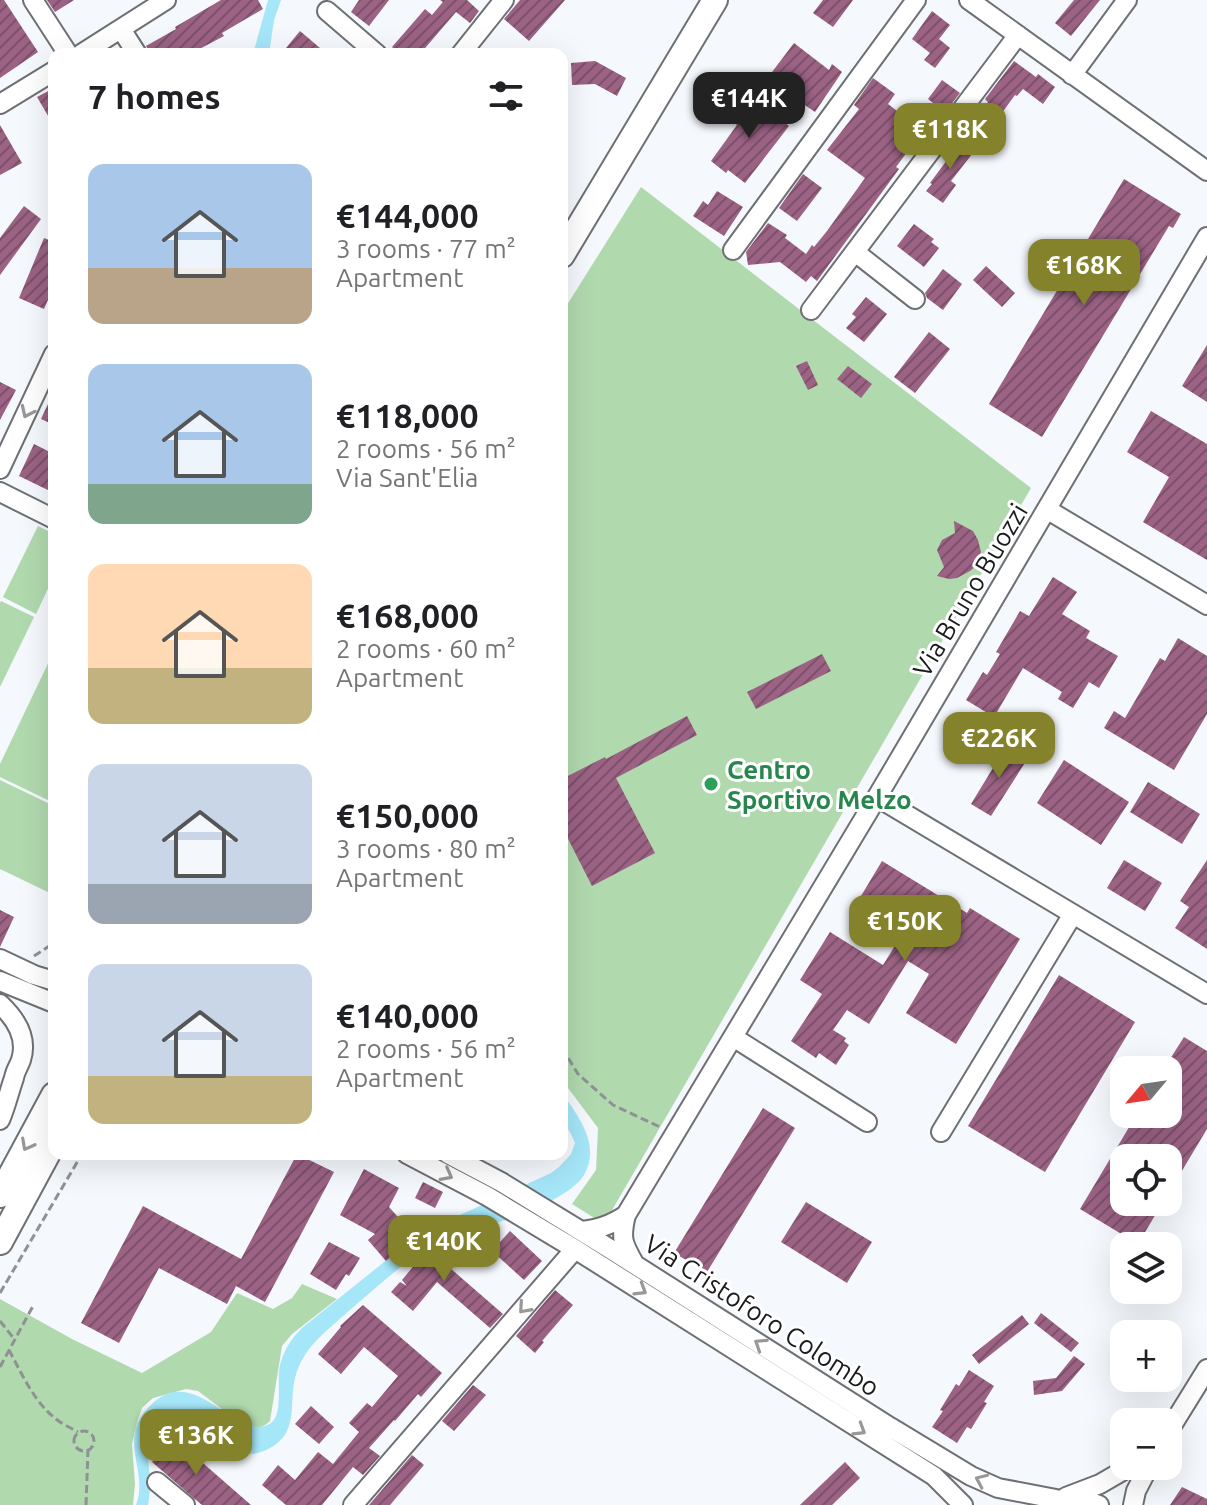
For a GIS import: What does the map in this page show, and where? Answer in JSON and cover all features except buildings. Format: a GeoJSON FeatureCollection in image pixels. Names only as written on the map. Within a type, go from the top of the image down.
{"type":"FeatureCollection","features":[{"type":"Feature","properties":{"kind":"main road"},"geometry":{"type":"LineString","coordinates":[[568,245],[715,0]]}},
{"type":"Feature","properties":{"kind":"main road"},"geometry":{"type":"LineString","coordinates":[[0,1195],[48,1106]]}},
{"type":"Feature","properties":{"kind":"main road"},"geometry":{"type":"LineString","coordinates":[[5,1233],[48,1153]]}},
{"type":"Feature","properties":{"kind":"street"},"geometry":{"type":"LineString","coordinates":[[33,0],[64,48]]}},
{"type":"Feature","properties":{"kind":"street"},"geometry":{"type":"LineString","coordinates":[[91,48],[166,0]]}},
{"type":"Feature","properties":{"kind":"street"},"geometry":{"type":"LineString","coordinates":[[466,48],[504,0]]}},
{"type":"Feature","properties":{"kind":"street"},"geometry":{"type":"LineString","coordinates":[[733,250],[916,0]]}},
{"type":"Feature","properties":{"kind":"street"},"geometry":{"type":"LineString","coordinates":[[969,0],[1207,171]]}},
{"type":"Feature","properties":{"kind":"street"},"geometry":{"type":"LineString","coordinates":[[1072,75],[1127,0]]}},
{"type":"Feature","properties":{"kind":"street"},"geometry":{"type":"LineString","coordinates":[[327,11],[370,48]]}},
{"type":"Feature","properties":{"kind":"street"},"geometry":{"type":"LineString","coordinates":[[121,29],[133,48]]}},
{"type":"Feature","properties":{"kind":"street"},"geometry":{"type":"LineString","coordinates":[[811,310],[1018,35]]}},
{"type":"Feature","properties":{"kind":"street"},"geometry":{"type":"LineString","coordinates":[[0,104],[48,75]]}},
{"type":"Feature","properties":{"kind":"street","name":"Via Bruno Buozzi"},"geometry":{"type":"LineString","coordinates":[[626,1215],[1048,510],[1207,237]]}},
{"type":"Feature","properties":{"kind":"street"},"geometry":{"type":"LineString","coordinates":[[855,252],[915,299]]}},
{"type":"Feature","properties":{"kind":"street"},"geometry":{"type":"LineString","coordinates":[[0,469],[48,367]]}},
{"type":"Feature","properties":{"kind":"street"},"geometry":{"type":"LineString","coordinates":[[0,492],[48,516]]}},
{"type":"Feature","properties":{"kind":"street"},"geometry":{"type":"LineString","coordinates":[[1048,510],[1207,605]]}},
{"type":"Feature","properties":{"kind":"street"},"geometry":{"type":"LineString","coordinates":[[877,797],[1207,994]]}},
{"type":"Feature","properties":{"kind":"street"},"geometry":{"type":"LineString","coordinates":[[941,1132],[1073,914]]}},
{"type":"Feature","properties":{"kind":"street"},"geometry":{"type":"LineString","coordinates":[[0,959],[48,979]]}},
{"type":"Feature","properties":{"kind":"street"},"geometry":{"type":"LineString","coordinates":[[3,982],[25,971]]}},
{"type":"Feature","properties":{"kind":"street"},"geometry":{"type":"LineString","coordinates":[[3,982],[48,1001]]}},
{"type":"Feature","properties":{"kind":"street"},"geometry":{"type":"LineString","coordinates":[[0,1004],[16,1022],[22,1036],[22,1057],[0,1120]]}},
{"type":"Feature","properties":{"kind":"street"},"geometry":{"type":"LineString","coordinates":[[733,1037],[867,1122]]}},
{"type":"Feature","properties":{"kind":"street","name":"Via Cristoforo Colombo"},"geometry":{"type":"LineString","coordinates":[[418,1160],[578,1240],[934,1476],[963,1505]]}},
{"type":"Feature","properties":{"kind":"street","name":"Via Cristoforo Colombo"},"geometry":{"type":"LineString","coordinates":[[459,1160],[501,1182],[556,1227]]}},
{"type":"Feature","properties":{"kind":"street"},"geometry":{"type":"LineString","coordinates":[[353,1505],[578,1240],[626,1215]]}},
{"type":"Feature","properties":{"kind":"street"},"geometry":{"type":"LineString","coordinates":[[626,1215],[622,1242],[635,1265]]}},
{"type":"Feature","properties":{"kind":"street","name":"Via Cristoforo Colombo"},"geometry":{"type":"LineString","coordinates":[[578,1240],[635,1265],[971,1476],[998,1488],[1055,1501],[1082,1499],[1099,1505]]}},
{"type":"Feature","properties":{"kind":"street"},"geometry":{"type":"LineString","coordinates":[[1182,1409],[1207,1369]]}},
{"type":"Feature","properties":{"kind":"street"},"geometry":{"type":"LineString","coordinates":[[1055,1501],[1110,1478]]}},
{"type":"Feature","properties":{"kind":"street"},"geometry":{"type":"LineString","coordinates":[[1133,1505],[1142,1480]]}},
{"type":"Feature","properties":{"kind":"street"},"geometry":{"type":"LineString","coordinates":[[157,1482],[185,1505]]}},
{"type":"Feature","properties":{"kind":"path"},"geometry":{"type":"LineString","coordinates":[[568,1058],[578,1074],[613,1105],[675,1133]]}},
{"type":"Feature","properties":{"kind":"path"},"geometry":{"type":"LineString","coordinates":[[0,1293],[78,1160]]}},
{"type":"Feature","properties":{"kind":"path"},"geometry":{"type":"LineString","coordinates":[[0,1367],[33,1306]]}},
{"type":"Feature","properties":{"kind":"path"},"geometry":{"type":"LineString","coordinates":[[0,1321],[15,1340]]}},
{"type":"Feature","properties":{"kind":"path"},"geometry":{"type":"LineString","coordinates":[[9,1350],[38,1400],[56,1419],[78,1432],[86,1430],[93,1435],[94,1444],[88,1450],[86,1505]]}},
{"type":"Feature","properties":{"kind":"path"},"geometry":{"type":"LineString","coordinates":[[78,1432],[75,1445],[80,1450],[88,1450]]}},
{"type":"Feature","properties":{"kind":"green space","name":"Centro Sportivo Melzo"},"geometry":{"type":"Polygon","coordinates":[[[641,187],[1031,488],[604,1224],[572,1204],[596,1170],[598,1128],[568,1088],[568,303],[641,187]]]}},
{"type":"Feature","properties":{"kind":"green space"},"geometry":{"type":"Polygon","coordinates":[[[38,526],[48,531],[48,589],[36,614],[3,597],[38,526]]]}},
{"type":"Feature","properties":{"kind":"green space"},"geometry":{"type":"Polygon","coordinates":[[[0,603],[34,617],[0,687],[0,603]]]}},
{"type":"Feature","properties":{"kind":"green space"},"geometry":{"type":"Polygon","coordinates":[[[48,664],[48,800],[0,777],[0,764],[48,664]]]}},
{"type":"Feature","properties":{"kind":"green space"},"geometry":{"type":"Polygon","coordinates":[[[0,780],[48,803],[48,892],[0,869],[0,780]]]}},
{"type":"Feature","properties":{"kind":"green space"},"geometry":{"type":"Polygon","coordinates":[[[302,1284],[337,1299],[292,1334],[282,1346],[270,1421],[260,1428],[247,1428],[198,1391],[186,1389],[153,1398],[142,1408],[132,1444],[133,1505],[0,1505],[0,1299],[142,1373],[211,1332],[237,1293],[273,1309],[292,1298],[302,1284]]]}},
{"type":"Feature","properties":{"kind":"water"},"geometry":{"type":"Polygon","coordinates":[[[268,0],[281,0],[270,48],[255,48],[268,0]]]}},
{"type":"Feature","properties":{"kind":"water"},"geometry":{"type":"Polygon","coordinates":[[[568,1102],[586,1132],[590,1153],[584,1175],[570,1189],[526,1213],[449,1232],[435,1239],[319,1338],[297,1371],[287,1431],[272,1447],[257,1453],[246,1453],[195,1411],[180,1409],[167,1414],[153,1430],[147,1444],[148,1505],[136,1505],[139,1478],[134,1441],[136,1428],[142,1415],[154,1402],[170,1393],[186,1392],[245,1424],[258,1427],[271,1423],[277,1412],[282,1360],[288,1345],[302,1328],[409,1242],[436,1226],[551,1173],[571,1154],[575,1143],[570,1132],[568,1102]]]}},
{"type":"Feature","properties":{"kind":"place","name":"Centro Sportivo Melzo"},"geometry":{"type":"Point","coordinates":[711,784]}}]}
